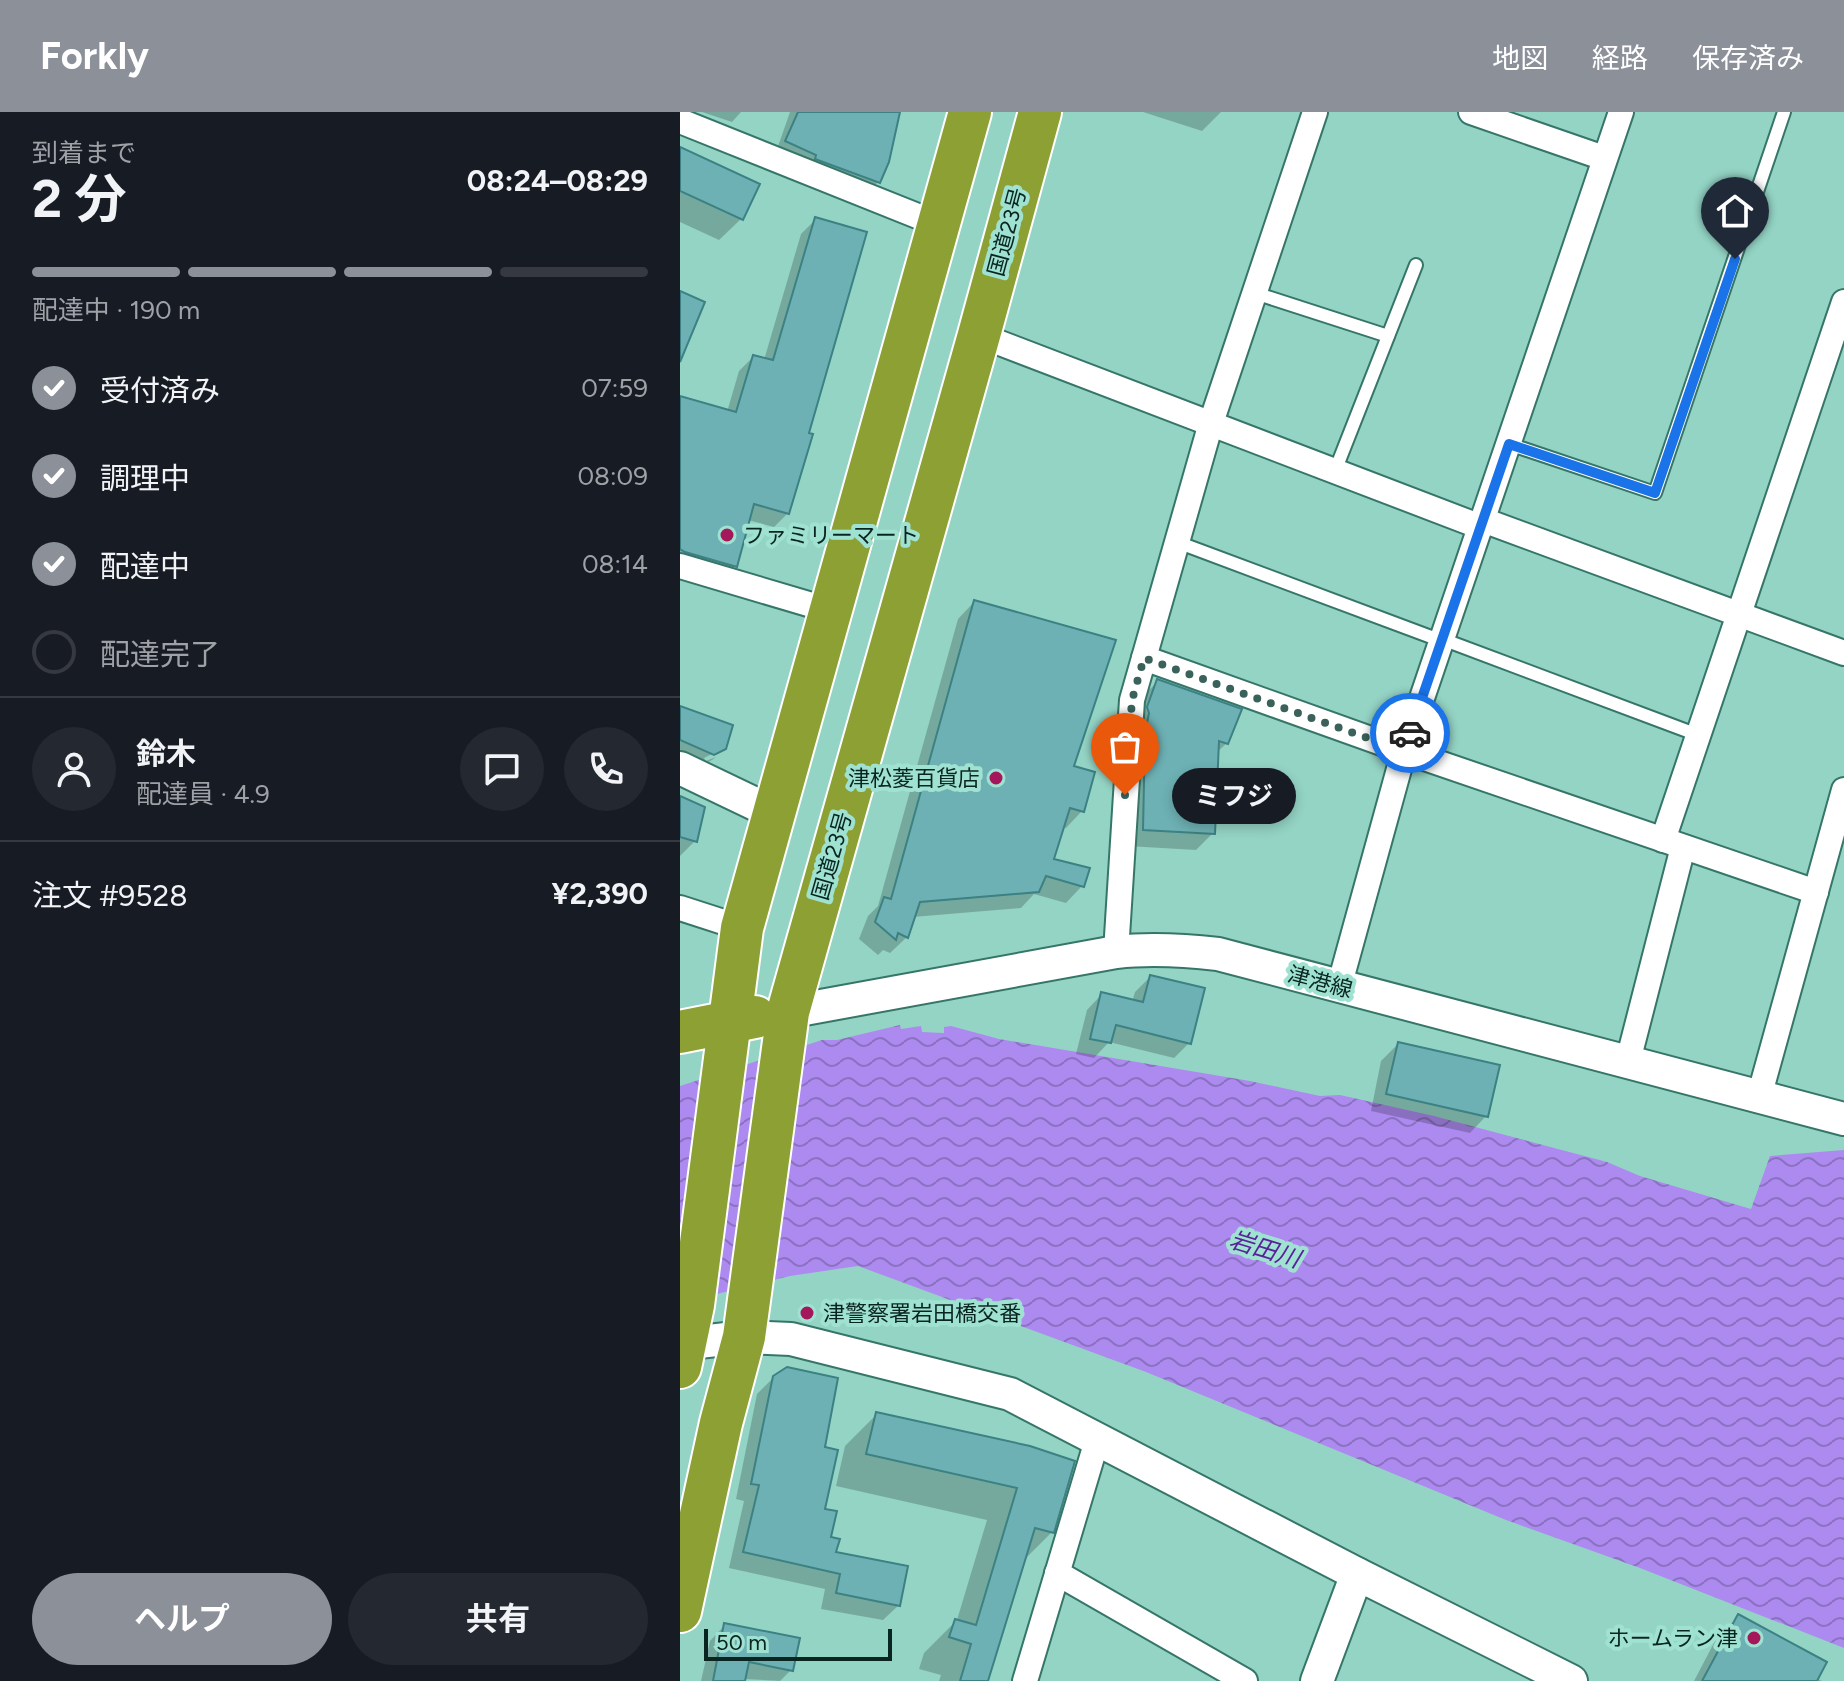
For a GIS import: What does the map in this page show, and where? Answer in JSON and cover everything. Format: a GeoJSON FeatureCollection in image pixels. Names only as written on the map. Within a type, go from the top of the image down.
{"type":"FeatureCollection","features":[{"type":"Feature","properties":{"kind":"highway"},"geometry":{"type":"LineString","coordinates":[[685,1340],[742,928],[970,112]]}},
{"type":"Feature","properties":{"kind":"highway","name":"国道23号"},"geometry":{"type":"LineString","coordinates":[[680,1611],[745,1323],[786,1026],[1040,112]]}},
{"type":"Feature","properties":{"kind":"highway"},"geometry":{"type":"LineString","coordinates":[[680,1032],[786,1026]]}},
{"type":"Feature","properties":{"kind":"street"},"geometry":{"type":"LineString","coordinates":[[1116,952],[1132,700],[1211,423],[1315,112]]}},
{"type":"Feature","properties":{"kind":"street"},"geometry":{"type":"LineString","coordinates":[[1471,112],[1604,158]]}},
{"type":"Feature","properties":{"kind":"street"},"geometry":{"type":"LineString","coordinates":[[1339,987],[1404,751],[1621,112]]}},
{"type":"Feature","properties":{"kind":"street"},"geometry":{"type":"LineString","coordinates":[[684,119],[940,225]]}},
{"type":"Feature","properties":{"kind":"street"},"geometry":{"type":"LineString","coordinates":[[1628,1061],[1698,735],[1844,302]]}},
{"type":"Feature","properties":{"kind":"street"},"geometry":{"type":"LineString","coordinates":[[979,335],[1335,471],[1844,653]]}},
{"type":"Feature","properties":{"kind":"street"},"geometry":{"type":"LineString","coordinates":[[680,566],[832,611]]}},
{"type":"Feature","properties":{"kind":"street"},"geometry":{"type":"LineString","coordinates":[[1144,658],[1816,892]]}},
{"type":"Feature","properties":{"kind":"street"},"geometry":{"type":"LineString","coordinates":[[680,768],[774,813]]}},
{"type":"Feature","properties":{"kind":"street"},"geometry":{"type":"LineString","coordinates":[[1759,1097],[1844,790]]}},
{"type":"Feature","properties":{"kind":"street"},"geometry":{"type":"LineString","coordinates":[[680,908],[742,928]]}},
{"type":"Feature","properties":{"kind":"street","name":"津港線"},"geometry":{"type":"LineString","coordinates":[[786,1026],[1116,952],[1145,948],[1174,949],[1218,954],[1844,1119]]}},
{"type":"Feature","properties":{"kind":"street"},"geometry":{"type":"LineString","coordinates":[[685,1340],[745,1323],[791,1339],[1010,1394],[1098,1437],[1551,1676]]}},
{"type":"Feature","properties":{"kind":"street"},"geometry":{"type":"LineString","coordinates":[[1025,1681],[1098,1437]]}},
{"type":"Feature","properties":{"kind":"street"},"geometry":{"type":"LineString","coordinates":[[1057,1573],[1245,1681]]}},
{"type":"Feature","properties":{"kind":"street"},"geometry":{"type":"LineString","coordinates":[[1317,1681],[1357,1574]]}},
{"type":"Feature","properties":{"kind":"lane"},"geometry":{"type":"LineString","coordinates":[[1509,444],[1655,493],[1784,112]]}},
{"type":"Feature","properties":{"kind":"lane"},"geometry":{"type":"LineString","coordinates":[[1335,471],[1416,265]]}},
{"type":"Feature","properties":{"kind":"lane"},"geometry":{"type":"LineString","coordinates":[[1255,293],[1388,336]]}},
{"type":"Feature","properties":{"kind":"lane"},"geometry":{"type":"LineString","coordinates":[[1177,542],[1698,735]]}},
{"type":"Feature","properties":{"kind":"water","name":"岩田川"},"geometry":{"type":"Polygon","coordinates":[[[900,1025],[901,1029],[921,1026],[922,1032],[944,1033],[944,1027],[951,1026],[999,1039],[1250,1081],[1320,1096],[1340,1095],[1434,1116],[1607,1162],[1640,1176],[1751,1209],[1770,1156],[1844,1150],[1844,1648],[1640,1568],[1506,1520],[1146,1372],[858,1266],[790,1276],[680,1303],[680,1086],[822,1040],[837,1040],[900,1025]]]}},
{"type":"Feature","properties":{"kind":"building"},"geometry":{"type":"Polygon","coordinates":[[[798,112],[900,112],[889,162],[880,183],[815,159],[816,155],[785,141],[798,112]]]}},
{"type":"Feature","properties":{"kind":"building"},"geometry":{"type":"Polygon","coordinates":[[[680,147],[760,184],[743,220],[680,191],[680,147]]]}},
{"type":"Feature","properties":{"kind":"building"},"geometry":{"type":"Polygon","coordinates":[[[815,217],[867,232],[789,514],[754,504],[737,567],[685,552],[680,549],[680,396],[736,412],[753,355],[773,360],[815,217]]]}},
{"type":"Feature","properties":{"kind":"building"},"geometry":{"type":"Polygon","coordinates":[[[680,291],[705,302],[680,362],[680,291]]]}},
{"type":"Feature","properties":{"kind":"building"},"geometry":{"type":"Polygon","coordinates":[[[974,600],[1116,640],[1074,766],[1095,772],[1084,812],[1070,808],[1054,859],[1090,868],[1084,887],[1046,876],[1039,892],[920,902],[908,938],[898,933],[896,940],[875,922],[884,897],[891,899],[974,600]]]}},
{"type":"Feature","properties":{"kind":"building"},"geometry":{"type":"Polygon","coordinates":[[[1157,679],[1242,709],[1228,744],[1219,741],[1215,834],[1143,830],[1147,707],[1157,679]]]}},
{"type":"Feature","properties":{"kind":"building"},"geometry":{"type":"Polygon","coordinates":[[[680,706],[733,725],[726,749],[714,755],[680,740],[680,706]]]}},
{"type":"Feature","properties":{"kind":"building"},"geometry":{"type":"Polygon","coordinates":[[[680,796],[705,807],[697,842],[680,837],[680,796]]]}},
{"type":"Feature","properties":{"kind":"building"},"geometry":{"type":"Polygon","coordinates":[[[1150,975],[1205,988],[1191,1044],[1116,1025],[1111,1043],[1090,1039],[1101,992],[1143,1002],[1150,975]]]}},
{"type":"Feature","properties":{"kind":"building"},"geometry":{"type":"Polygon","coordinates":[[[1398,1042],[1500,1065],[1488,1117],[1386,1094],[1398,1042]]]}},
{"type":"Feature","properties":{"kind":"building"},"geometry":{"type":"Polygon","coordinates":[[[787,1367],[838,1378],[825,1447],[838,1450],[825,1509],[837,1511],[831,1537],[840,1539],[836,1552],[908,1566],[900,1606],[836,1593],[840,1574],[743,1552],[759,1485],[751,1484],[773,1376],[787,1367]]]}},
{"type":"Feature","properties":{"kind":"building"},"geometry":{"type":"Polygon","coordinates":[[[876,1412],[1030,1446],[1075,1461],[1054,1533],[1035,1528],[988,1681],[960,1681],[971,1644],[949,1637],[955,1619],[976,1625],[1017,1488],[866,1454],[876,1412]]]}},
{"type":"Feature","properties":{"kind":"building","name":"ホームラン津"},"geometry":{"type":"Polygon","coordinates":[[[1738,1614],[1827,1662],[1817,1681],[1702,1681],[1738,1614]]]}},
{"type":"Feature","properties":{"kind":"building"},"geometry":{"type":"Polygon","coordinates":[[[724,1623],[800,1638],[793,1671],[749,1662],[745,1681],[713,1681],[724,1623]]]}},
{"type":"Feature","properties":{"kind":"way so far"},"geometry":{"type":"LineString","coordinates":[[1125,795],[1132,700],[1144,658],[1404,751],[1410,733]]}},
{"type":"Feature","properties":{"kind":"place","name":"ファミリーマート"},"geometry":{"type":"Point","coordinates":[727,535]}},
{"type":"Feature","properties":{"kind":"place","name":"津松菱百貨店"},"geometry":{"type":"Point","coordinates":[996,778]}},
{"type":"Feature","properties":{"kind":"place","name":"ミフジ"},"geometry":{"type":"Point","coordinates":[1125,795]}},
{"type":"Feature","properties":{"kind":"place","name":"津警察署岩田橋交番"},"geometry":{"type":"Point","coordinates":[807,1313]}},
{"type":"Feature","properties":{"kind":"place","name":"ホームラン津"},"geometry":{"type":"Point","coordinates":[1754,1638]}},
{"type":"Feature","properties":{"kind":"route"},"geometry":{"type":"LineString","coordinates":[[1410,733],[1509,444],[1655,493],[1735,259]]}}]}
